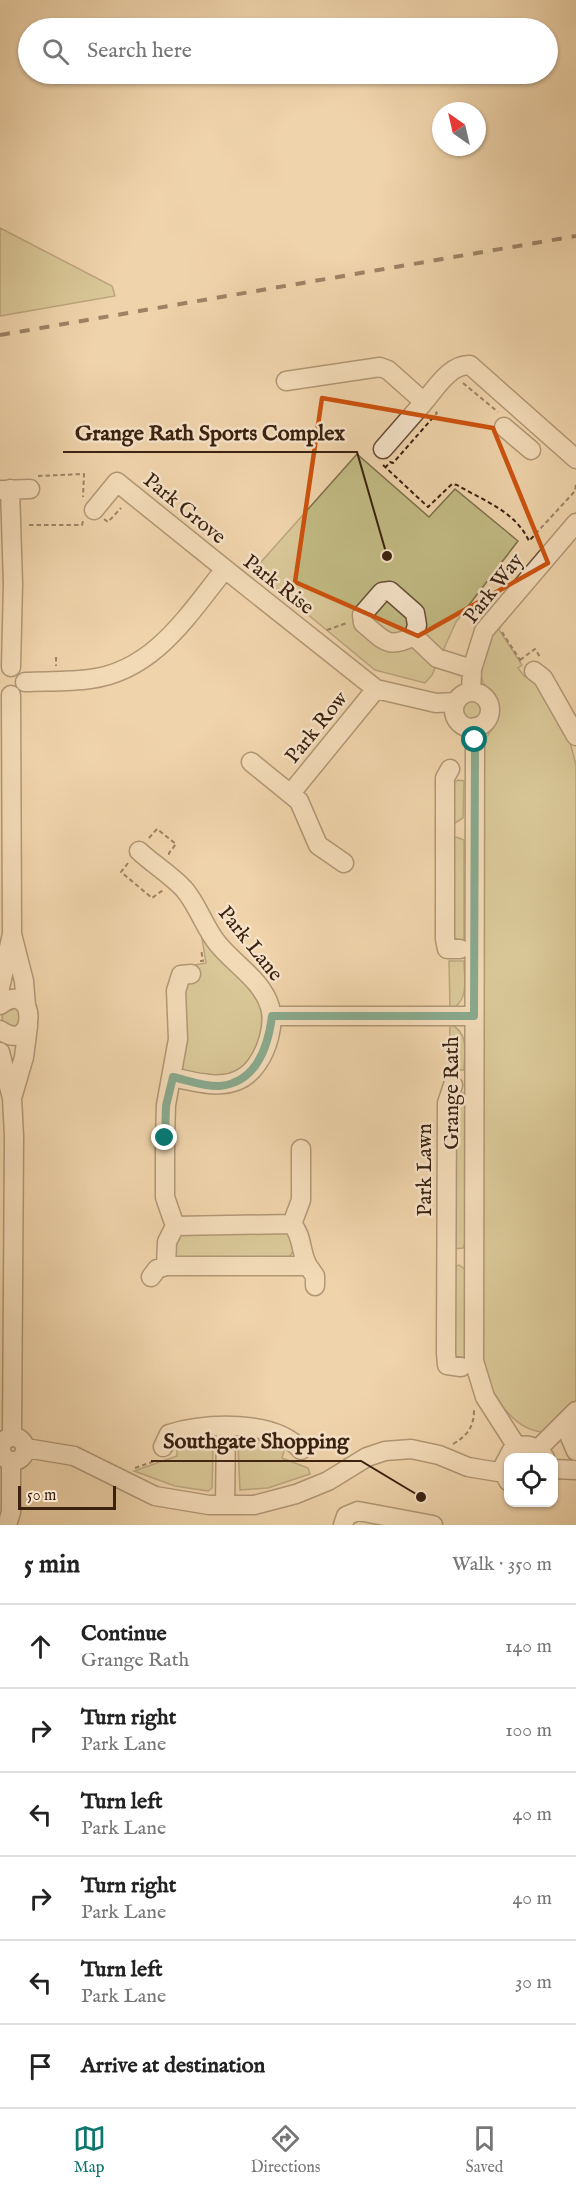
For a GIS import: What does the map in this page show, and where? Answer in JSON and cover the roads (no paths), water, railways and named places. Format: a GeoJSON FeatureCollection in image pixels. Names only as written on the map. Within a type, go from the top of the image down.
{"type":"FeatureCollection","features":[{"type":"Feature","properties":{"kind":"street"},"geometry":{"type":"LineString","coordinates":[[381,454],[428,406],[453,370],[460,364],[470,365],[576,459]]}},
{"type":"Feature","properties":{"kind":"street"},"geometry":{"type":"LineString","coordinates":[[286,381],[380,367],[388,370],[428,406]]}},
{"type":"Feature","properties":{"kind":"street"},"geometry":{"type":"LineString","coordinates":[[518,438],[533,421]]}},
{"type":"Feature","properties":{"kind":"street","name":"Park Grove"},"geometry":{"type":"LineString","coordinates":[[93,509],[117,482],[225,569]]}},
{"type":"Feature","properties":{"kind":"street"},"geometry":{"type":"LineString","coordinates":[[7,1525],[12,1512],[6,1237],[12,1098],[24,1057],[30,1016],[12,934],[5,822],[5,692],[21,691],[25,682],[21,671],[6,670],[14,584],[5,490],[30,489]]}},
{"type":"Feature","properties":{"kind":"street","name":"Park Way"},"geometry":{"type":"LineString","coordinates":[[464,697],[478,643],[491,620],[576,523]]}},
{"type":"Feature","properties":{"kind":"street","name":"Park Rise"},"geometry":{"type":"LineString","coordinates":[[25,682],[89,679],[118,673],[140,662],[163,644],[225,569],[376,690],[436,703],[464,697]]}},
{"type":"Feature","properties":{"kind":"street"},"geometry":{"type":"LineString","coordinates":[[387,590],[416,613],[417,625],[414,636],[400,643],[388,644],[362,619],[382,592],[387,590]]}},
{"type":"Feature","properties":{"kind":"street"},"geometry":{"type":"LineString","coordinates":[[414,636],[438,658],[472,669]]}},
{"type":"Feature","properties":{"kind":"street"},"geometry":{"type":"LineString","coordinates":[[534,671],[543,678],[576,736]]}},
{"type":"Feature","properties":{"kind":"street","name":"Park Row"},"geometry":{"type":"LineString","coordinates":[[291,793],[376,690]]}},
{"type":"Feature","properties":{"kind":"street"},"geometry":{"type":"LineString","coordinates":[[482,695],[490,711],[485,722],[475,727],[464,725],[456,718],[464,697],[482,695]]}},
{"type":"Feature","properties":{"kind":"street","name":"Grange Rath"},"geometry":{"type":"LineString","coordinates":[[475,727],[475,1368],[485,1397],[518,1447]]}},
{"type":"Feature","properties":{"kind":"street","name":"Park Row"},"geometry":{"type":"LineString","coordinates":[[251,762],[291,793],[304,807],[318,845],[344,863]]}},
{"type":"Feature","properties":{"kind":"street"},"geometry":{"type":"LineString","coordinates":[[450,769],[445,778],[444,829],[453,949]]}},
{"type":"Feature","properties":{"kind":"street"},"geometry":{"type":"LineString","coordinates":[[444,829],[474,829]]}},
{"type":"Feature","properties":{"kind":"street","name":"Park Lane"},"geometry":{"type":"LineString","coordinates":[[139,851],[185,891],[218,945],[258,985],[266,997],[272,1016],[265,1051],[258,1064],[245,1077],[220,1086],[173,1077]]}},
{"type":"Feature","properties":{"kind":"street"},"geometry":{"type":"LineString","coordinates":[[12,934],[0,999],[16,1000],[26,1006]]}},
{"type":"Feature","properties":{"kind":"street"},"geometry":{"type":"LineString","coordinates":[[191,974],[181,975],[176,992],[178,1039],[166,1106],[165,1197],[175,1226],[167,1242],[158,1271],[308,1266]]}},
{"type":"Feature","properties":{"kind":"street","name":"Park Lane"},"geometry":{"type":"LineString","coordinates":[[272,1016],[474,1016]]}},
{"type":"Feature","properties":{"kind":"street"},"geometry":{"type":"LineString","coordinates":[[0,1030],[15,1035],[28,1026]]}},
{"type":"Feature","properties":{"kind":"street"},"geometry":{"type":"LineString","coordinates":[[0,1052],[12,1098]]}},
{"type":"Feature","properties":{"kind":"street","name":"Park Lawn"},"geometry":{"type":"LineString","coordinates":[[453,1085],[447,1103],[446,1257],[454,1366]]}},
{"type":"Feature","properties":{"kind":"street"},"geometry":{"type":"LineString","coordinates":[[292,1224],[301,1200],[301,1149]]}},
{"type":"Feature","properties":{"kind":"street"},"geometry":{"type":"LineString","coordinates":[[175,1226],[292,1224]]}},
{"type":"Feature","properties":{"kind":"street"},"geometry":{"type":"LineString","coordinates":[[292,1224],[298,1231],[303,1256],[315,1276],[315,1286]]}},
{"type":"Feature","properties":{"kind":"street"},"geometry":{"type":"LineString","coordinates":[[446,1257],[474,1258]]}},
{"type":"Feature","properties":{"kind":"street"},"geometry":{"type":"LineString","coordinates":[[510,1453],[518,1447],[532,1446],[542,1453],[576,1412]]}},
{"type":"Feature","properties":{"kind":"street"},"geometry":{"type":"LineString","coordinates":[[576,1412],[570,1437],[576,1451]]}},
{"type":"Feature","properties":{"kind":"street"},"geometry":{"type":"LineString","coordinates":[[163,1447],[169,1434],[187,1428],[244,1427],[281,1434],[301,1450]]}},
{"type":"Feature","properties":{"kind":"street"},"geometry":{"type":"LineString","coordinates":[[225,1505],[226,1428]]}},
{"type":"Feature","properties":{"kind":"street"},"geometry":{"type":"LineString","coordinates":[[10,1450],[74,1456],[155,1496],[192,1504],[254,1505],[296,1494],[328,1480],[367,1457],[385,1451],[421,1451],[504,1476]]}},
{"type":"Feature","properties":{"kind":"street"},"geometry":{"type":"LineString","coordinates":[[558,1469],[576,1470]]}},
{"type":"Feature","properties":{"kind":"street"},"geometry":{"type":"LineString","coordinates":[[343,1525],[346,1516],[358,1510],[433,1525]]}},
{"type":"Feature","properties":{"kind":"railway"},"geometry":{"type":"LineString","coordinates":[[0,335],[576,236]]}},
{"type":"Feature","properties":{"kind":"place","name":"Grange Rath Sports Complex"},"geometry":{"type":"Point","coordinates":[387,556]}},
{"type":"Feature","properties":{"kind":"place","name":"Southgate Shopping"},"geometry":{"type":"Point","coordinates":[421,1497]}}]}
